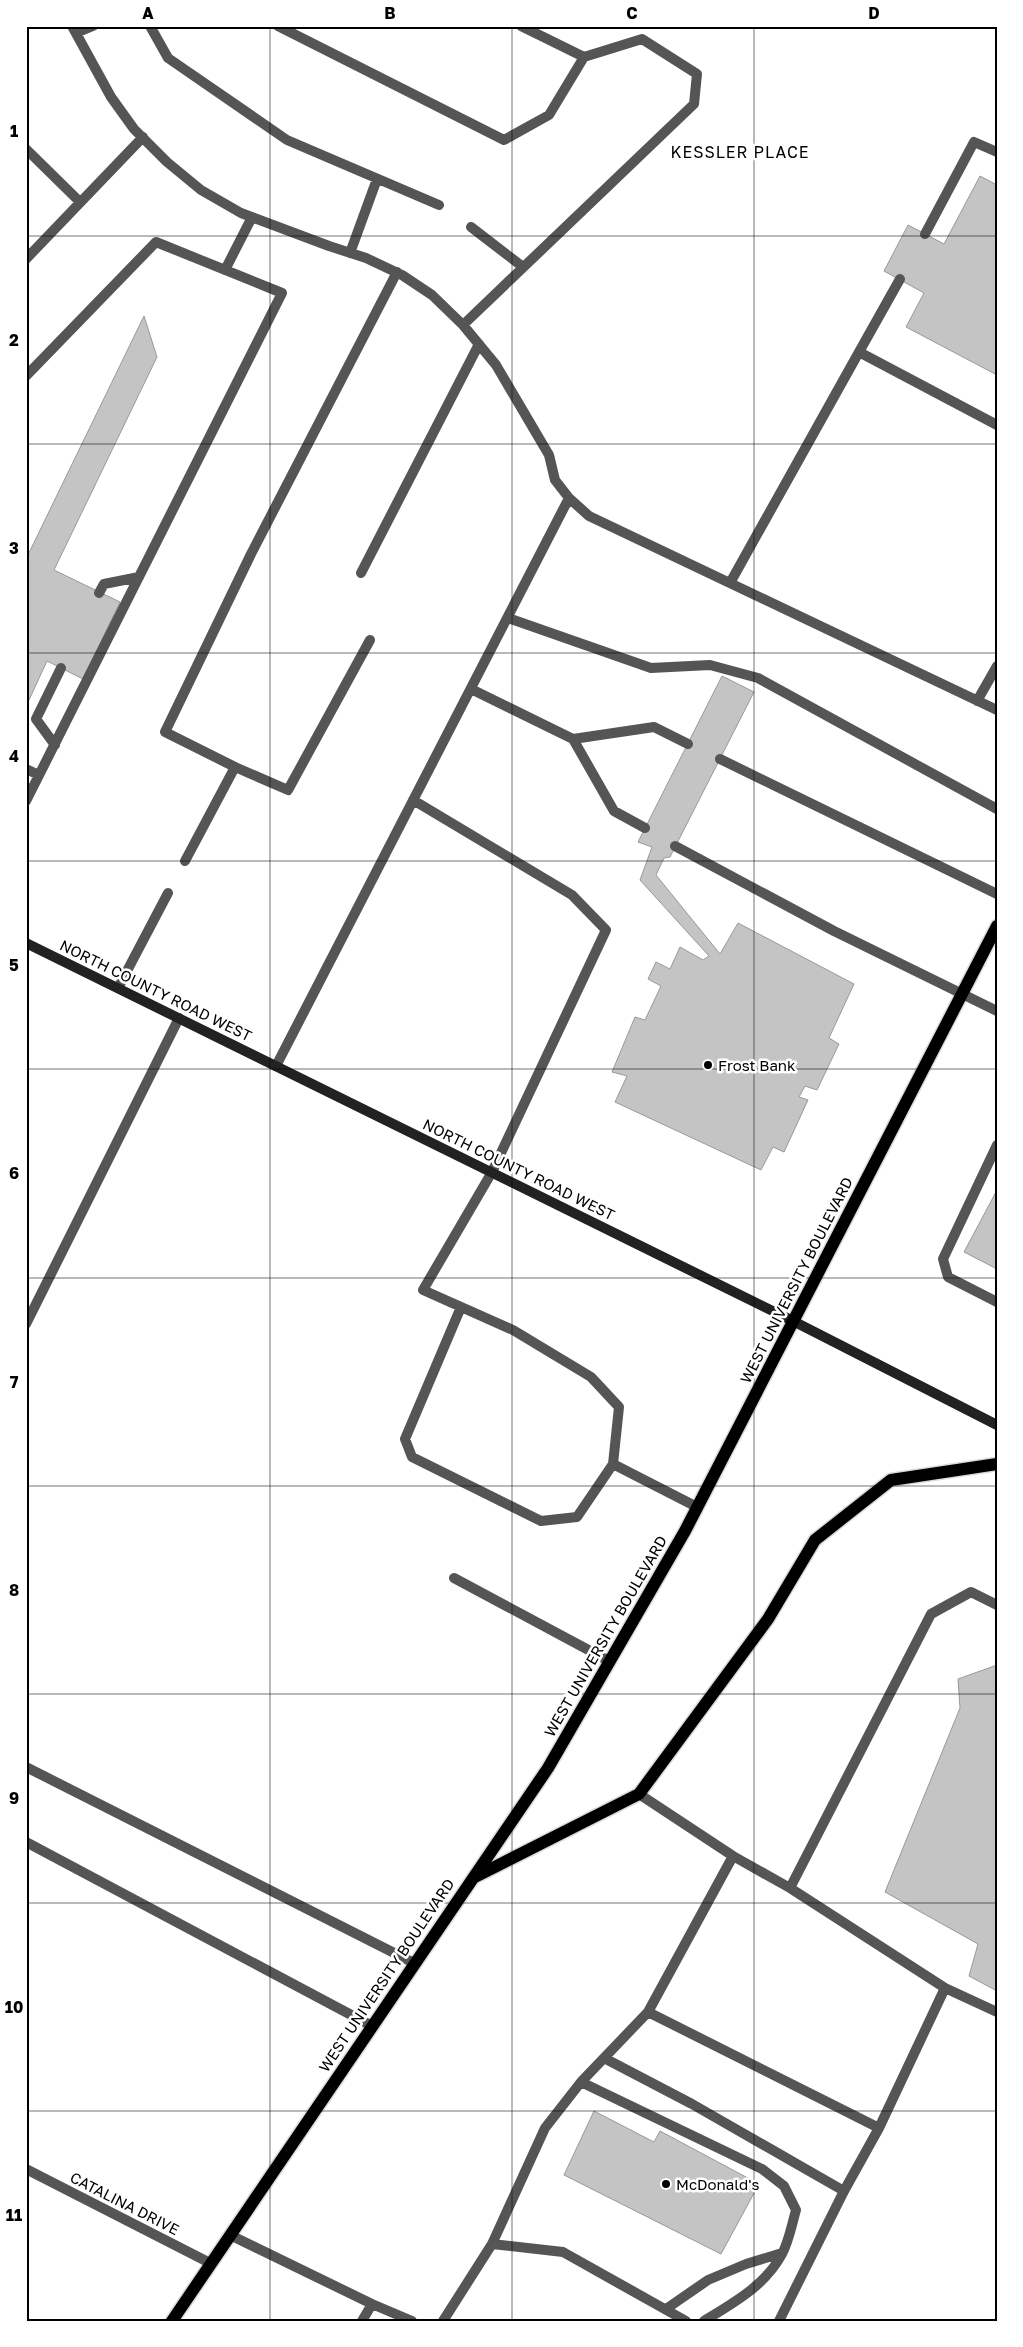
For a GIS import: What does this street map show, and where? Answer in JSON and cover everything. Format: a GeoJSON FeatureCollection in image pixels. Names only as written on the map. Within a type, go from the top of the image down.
{"type":"FeatureCollection","features":[{"type":"Feature","properties":{"kind":"main road","name":"WEST UNIVERSITY BOULEVARD"},"geometry":{"type":"LineString","coordinates":[[172,2321],[548,1768],[697,1507],[997,926]]}},
{"type":"Feature","properties":{"kind":"main road","name":"NORTH COUNTY ROAD WEST"},"geometry":{"type":"LineString","coordinates":[[26,943],[793,1320],[997,1425]]}},
{"type":"Feature","properties":{"kind":"main road"},"geometry":{"type":"LineString","coordinates":[[471,1879],[639,1794],[768,1620],[815,1540],[891,1480],[997,1464]]}},
{"type":"Feature","properties":{"kind":"street"},"geometry":{"type":"LineString","coordinates":[[93,26],[74,30],[111,97],[142,137],[167,162],[201,190],[252,217],[366,258],[397,272],[432,295],[463,325],[496,365],[537,431],[549,455],[555,480],[569,498],[589,516],[997,710]]}},
{"type":"Feature","properties":{"kind":"street"},"geometry":{"type":"LineString","coordinates":[[150,26],[168,58],[287,140],[439,205]]}},
{"type":"Feature","properties":{"kind":"street"},"geometry":{"type":"LineString","coordinates":[[278,26],[504,140],[549,115],[584,57],[642,39],[696,74],[694,104],[463,325]]}},
{"type":"Feature","properties":{"kind":"street"},"geometry":{"type":"LineString","coordinates":[[521,26],[584,57]]}},
{"type":"Feature","properties":{"kind":"street"},"geometry":{"type":"LineString","coordinates":[[26,259],[142,137]]}},
{"type":"Feature","properties":{"kind":"street"},"geometry":{"type":"LineString","coordinates":[[925,234],[974,142],[997,152]]}},
{"type":"Feature","properties":{"kind":"street"},"geometry":{"type":"LineString","coordinates":[[26,150],[80,202]]}},
{"type":"Feature","properties":{"kind":"street"},"geometry":{"type":"LineString","coordinates":[[350,253],[377,179]]}},
{"type":"Feature","properties":{"kind":"street"},"geometry":{"type":"LineString","coordinates":[[225,270],[252,217]]}},
{"type":"Feature","properties":{"kind":"street"},"geometry":{"type":"LineString","coordinates":[[471,227],[523,267]]}},
{"type":"Feature","properties":{"kind":"street"},"geometry":{"type":"LineString","coordinates":[[26,376],[156,242],[282,293],[26,801]]}},
{"type":"Feature","properties":{"kind":"street"},"geometry":{"type":"LineString","coordinates":[[370,640],[288,790],[235,767],[165,732],[251,554],[397,272]]}},
{"type":"Feature","properties":{"kind":"street"},"geometry":{"type":"LineString","coordinates":[[730,583],[900,279]]}},
{"type":"Feature","properties":{"kind":"street"},"geometry":{"type":"LineString","coordinates":[[361,573],[479,344]]}},
{"type":"Feature","properties":{"kind":"street"},"geometry":{"type":"LineString","coordinates":[[859,352],[997,425]]}},
{"type":"Feature","properties":{"kind":"street"},"geometry":{"type":"LineString","coordinates":[[276,1066],[569,498]]}},
{"type":"Feature","properties":{"kind":"street"},"geometry":{"type":"LineString","coordinates":[[99,593],[104,584],[139,577]]}},
{"type":"Feature","properties":{"kind":"street"},"geometry":{"type":"LineString","coordinates":[[508,618],[651,668],[710,665],[758,678],[997,809]]}},
{"type":"Feature","properties":{"kind":"street"},"geometry":{"type":"LineString","coordinates":[[977,701],[997,666]]}},
{"type":"Feature","properties":{"kind":"street"},"geometry":{"type":"LineString","coordinates":[[55,745],[36,719],[61,668]]}},
{"type":"Feature","properties":{"kind":"street"},"geometry":{"type":"LineString","coordinates":[[471,689],[573,739],[614,811],[646,828]]}},
{"type":"Feature","properties":{"kind":"street"},"geometry":{"type":"LineString","coordinates":[[573,739],[654,727],[688,744]]}},
{"type":"Feature","properties":{"kind":"street"},"geometry":{"type":"LineString","coordinates":[[720,759],[997,894]]}},
{"type":"Feature","properties":{"kind":"street"},"geometry":{"type":"LineString","coordinates":[[185,861],[235,767]]}},
{"type":"Feature","properties":{"kind":"street"},"geometry":{"type":"LineString","coordinates":[[26,768],[39,775]]}},
{"type":"Feature","properties":{"kind":"street"},"geometry":{"type":"LineString","coordinates":[[413,800],[572,896],[606,930],[492,1172],[423,1290],[513,1330],[591,1377],[619,1407],[613,1464],[577,1517],[541,1521],[412,1457],[405,1439],[461,1307]]}},
{"type":"Feature","properties":{"kind":"street"},"geometry":{"type":"LineString","coordinates":[[675,846],[834,931],[997,1011]]}},
{"type":"Feature","properties":{"kind":"street"},"geometry":{"type":"LineString","coordinates":[[118,988],[168,893]]}},
{"type":"Feature","properties":{"kind":"street"},"geometry":{"type":"LineString","coordinates":[[26,1324],[178,1018]]}},
{"type":"Feature","properties":{"kind":"street"},"geometry":{"type":"LineString","coordinates":[[997,1145],[943,1259],[948,1277],[997,1302]]}},
{"type":"Feature","properties":{"kind":"street"},"geometry":{"type":"LineString","coordinates":[[613,1464],[697,1507]]}},
{"type":"Feature","properties":{"kind":"street"},"geometry":{"type":"LineString","coordinates":[[454,1578],[609,1661]]}},
{"type":"Feature","properties":{"kind":"street"},"geometry":{"type":"LineString","coordinates":[[790,1888],[931,1614],[971,1592],[997,1605]]}},
{"type":"Feature","properties":{"kind":"street"},"geometry":{"type":"LineString","coordinates":[[26,1767],[414,1963]]}},
{"type":"Feature","properties":{"kind":"street"},"geometry":{"type":"LineString","coordinates":[[639,1794],[733,1856],[790,1888],[945,1988],[997,2012]]}},
{"type":"Feature","properties":{"kind":"street"},"geometry":{"type":"LineString","coordinates":[[26,1842],[372,2026]]}},
{"type":"Feature","properties":{"kind":"street"},"geometry":{"type":"LineString","coordinates":[[443,2321],[492,2244],[545,2128],[581,2082],[648,2012],[733,1856]]}},
{"type":"Feature","properties":{"kind":"street"},"geometry":{"type":"LineString","coordinates":[[779,2321],[844,2191],[879,2128],[945,1988]]}},
{"type":"Feature","properties":{"kind":"street"},"geometry":{"type":"LineString","coordinates":[[648,2012],[879,2128]]}},
{"type":"Feature","properties":{"kind":"street"},"geometry":{"type":"LineString","coordinates":[[604,2058],[692,2104],[844,2191]]}},
{"type":"Feature","properties":{"kind":"street"},"geometry":{"type":"LineString","coordinates":[[581,2082],[762,2169],[784,2186],[796,2210],[782,2253],[771,2270],[746,2295],[704,2321]]}},
{"type":"Feature","properties":{"kind":"street","name":"CATALINA DRIVE"},"geometry":{"type":"LineString","coordinates":[[26,2169],[210,2264]]}},
{"type":"Feature","properties":{"kind":"street"},"geometry":{"type":"LineString","coordinates":[[230,2235],[372,2304],[412,2321]]}},
{"type":"Feature","properties":{"kind":"street"},"geometry":{"type":"LineString","coordinates":[[492,2244],[563,2252],[686,2321]]}},
{"type":"Feature","properties":{"kind":"street"},"geometry":{"type":"LineString","coordinates":[[666,2309],[708,2280],[746,2264],[782,2253]]}},
{"type":"Feature","properties":{"kind":"street"},"geometry":{"type":"LineString","coordinates":[[362,2321],[372,2304]]}},
{"type":"Feature","properties":{"kind":"building"},"geometry":{"type":"Polygon","coordinates":[[[980,176],[997,185],[997,375],[906,327],[924,293],[884,271],[908,225],[944,244],[980,176]]]}},
{"type":"Feature","properties":{"kind":"building"},"geometry":{"type":"Polygon","coordinates":[[[144,316],[157,357],[54,570],[120,602],[83,679],[47,661],[29,700],[26,699],[26,559],[144,316]]]}},
{"type":"Feature","properties":{"kind":"building"},"geometry":{"type":"Polygon","coordinates":[[[722,676],[754,692],[670,857],[664,858],[656,875],[720,954],[738,923],[854,984],[829,1038],[839,1044],[817,1090],[805,1086],[799,1097],[808,1100],[784,1152],[773,1147],[761,1170],[615,1102],[627,1076],[612,1072],[635,1017],[645,1020],[661,986],[648,979],[656,962],[670,969],[680,947],[703,960],[709,956],[640,880],[652,847],[638,842],[722,676]]]}},
{"type":"Feature","properties":{"kind":"building"},"geometry":{"type":"Polygon","coordinates":[[[997,1190],[997,1269],[964,1252],[997,1190]]]}},
{"type":"Feature","properties":{"kind":"building"},"geometry":{"type":"Polygon","coordinates":[[[997,1665],[997,1991],[969,1976],[978,1944],[885,1892],[960,1708],[958,1679],[997,1665]]]}},
{"type":"Feature","properties":{"kind":"building"},"geometry":{"type":"Polygon","coordinates":[[[594,2111],[654,2142],[660,2131],[759,2184],[721,2254],[564,2175],[594,2111]]]}},
{"type":"Feature","properties":{"kind":"place","name":"Frost Bank"},"geometry":{"type":"Point","coordinates":[708,1065]}},
{"type":"Feature","properties":{"kind":"place","name":"McDonald's"},"geometry":{"type":"Point","coordinates":[666,2184]}},
{"type":"Feature","properties":{"kind":"district","name":"KESSLER PLACE"},"geometry":{"type":"Point","coordinates":[740,152]}}]}
